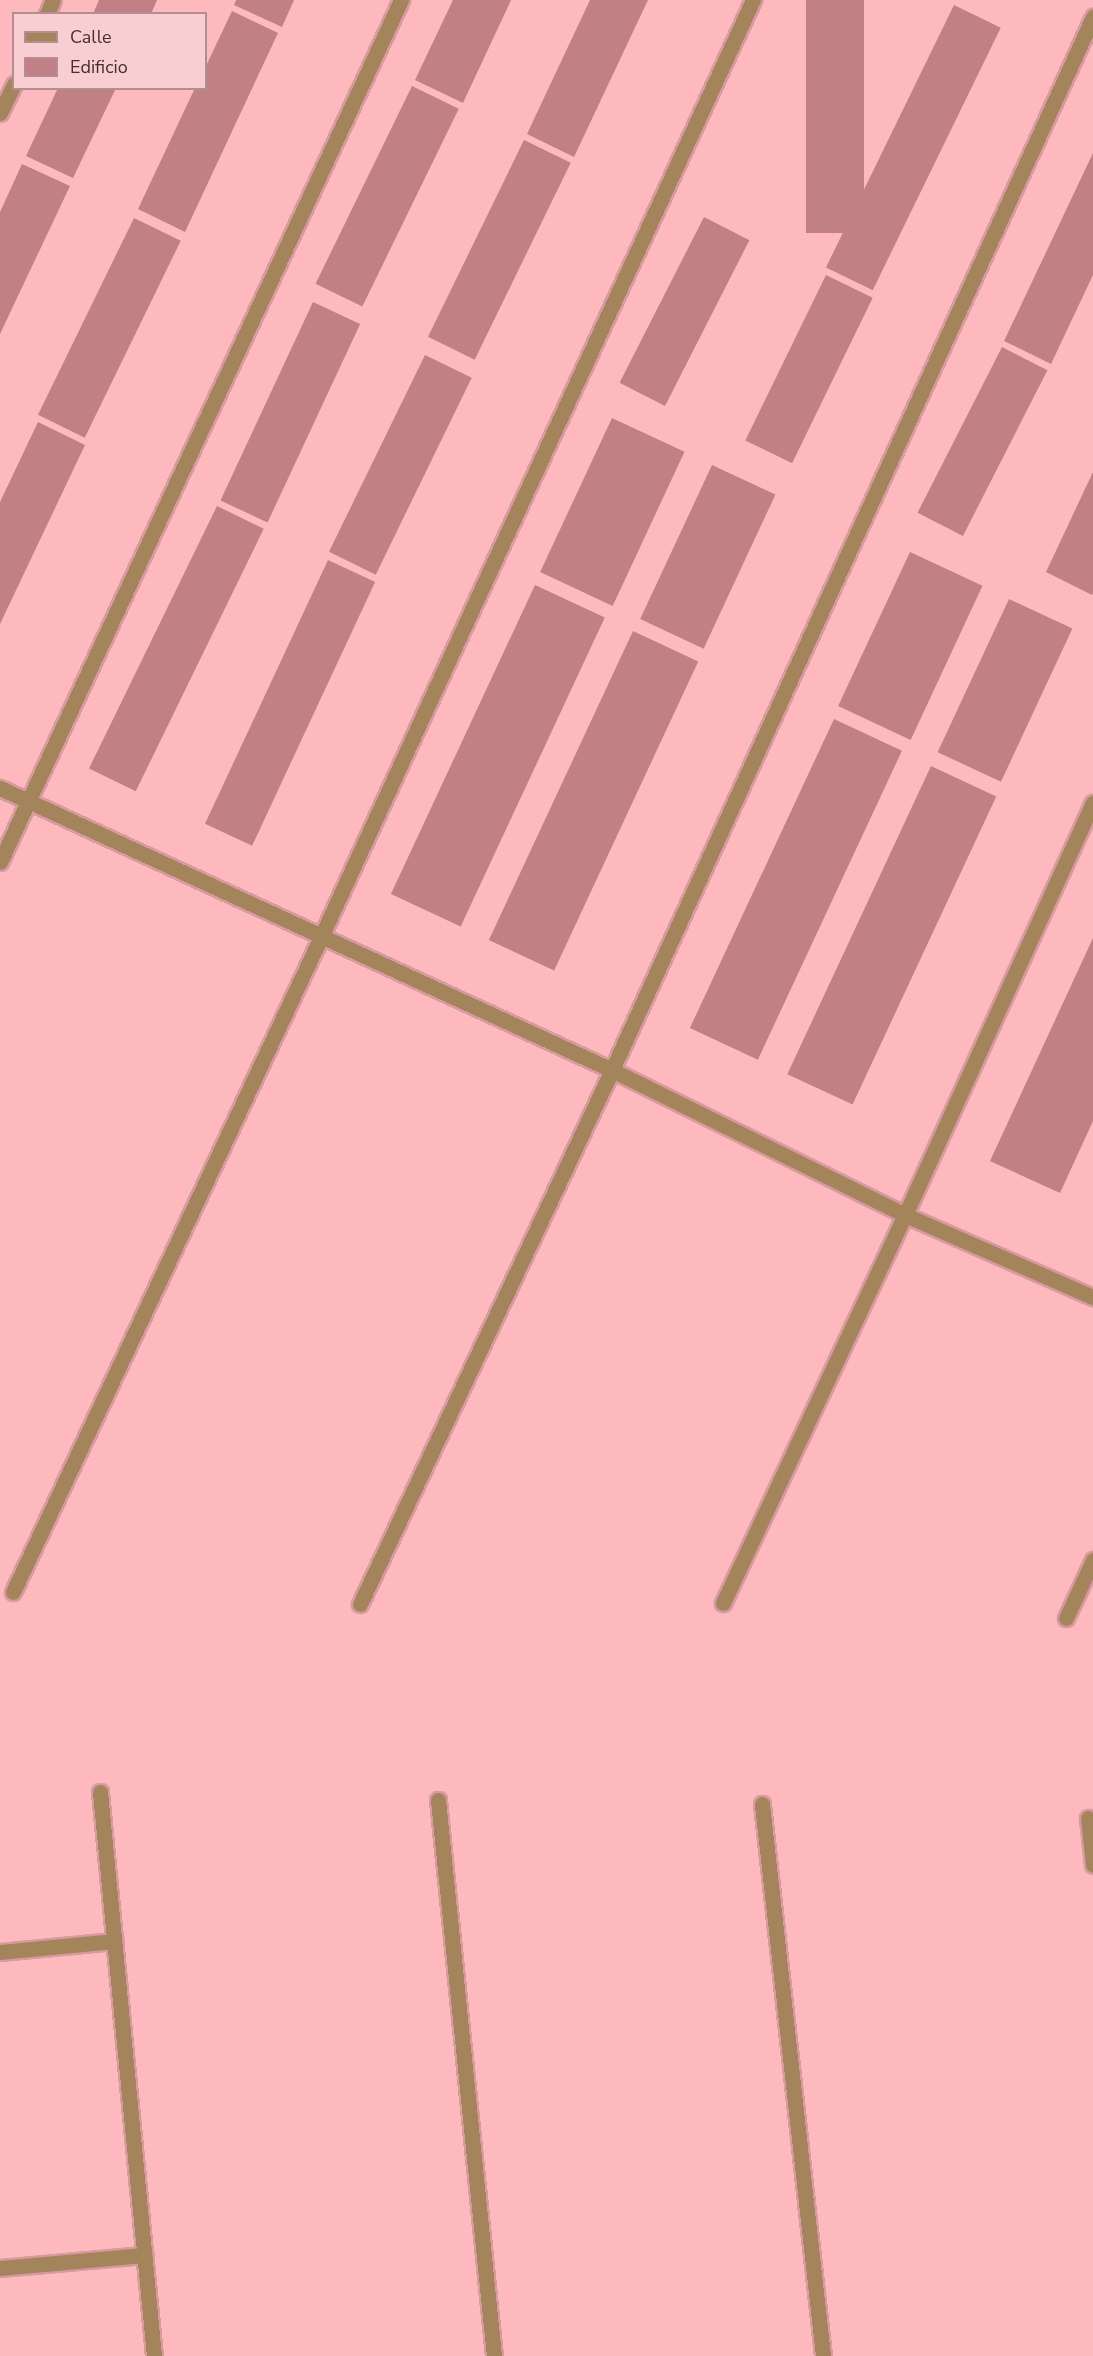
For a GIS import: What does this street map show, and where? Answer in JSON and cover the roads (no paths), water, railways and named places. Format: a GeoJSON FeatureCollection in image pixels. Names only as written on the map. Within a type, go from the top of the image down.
{"type":"FeatureCollection","features":[{"type":"Feature","properties":{"kind":"street"},"geometry":{"type":"LineString","coordinates":[[0,862],[401,0]]}},
{"type":"Feature","properties":{"kind":"street"},"geometry":{"type":"LineString","coordinates":[[13,1592],[321,937],[753,0]]}},
{"type":"Feature","properties":{"kind":"street"},"geometry":{"type":"LineString","coordinates":[[360,1604],[612,1070],[1093,17]]}},
{"type":"Feature","properties":{"kind":"street"},"geometry":{"type":"LineString","coordinates":[[0,113],[12,88]]}},
{"type":"Feature","properties":{"kind":"street"},"geometry":{"type":"LineString","coordinates":[[0,788],[612,1070],[905,1215],[1093,1297]]}},
{"type":"Feature","properties":{"kind":"street"},"geometry":{"type":"LineString","coordinates":[[723,1603],[905,1215],[1093,803]]}},
{"type":"Feature","properties":{"kind":"street"},"geometry":{"type":"LineString","coordinates":[[1066,1618],[1093,1560]]}},
{"type":"Feature","properties":{"kind":"street"},"geometry":{"type":"LineString","coordinates":[[100,1792],[154,2356]]}},
{"type":"Feature","properties":{"kind":"street"},"geometry":{"type":"LineString","coordinates":[[438,1800],[494,2356]]}},
{"type":"Feature","properties":{"kind":"street"},"geometry":{"type":"LineString","coordinates":[[762,1804],[823,2356]]}},
{"type":"Feature","properties":{"kind":"street"},"geometry":{"type":"LineString","coordinates":[[1088,1818],[1093,1864]]}},
{"type":"Feature","properties":{"kind":"street"},"geometry":{"type":"LineString","coordinates":[[0,1952],[114,1941]]}},
{"type":"Feature","properties":{"kind":"street"},"geometry":{"type":"LineString","coordinates":[[0,2268],[144,2254]]}}]}
